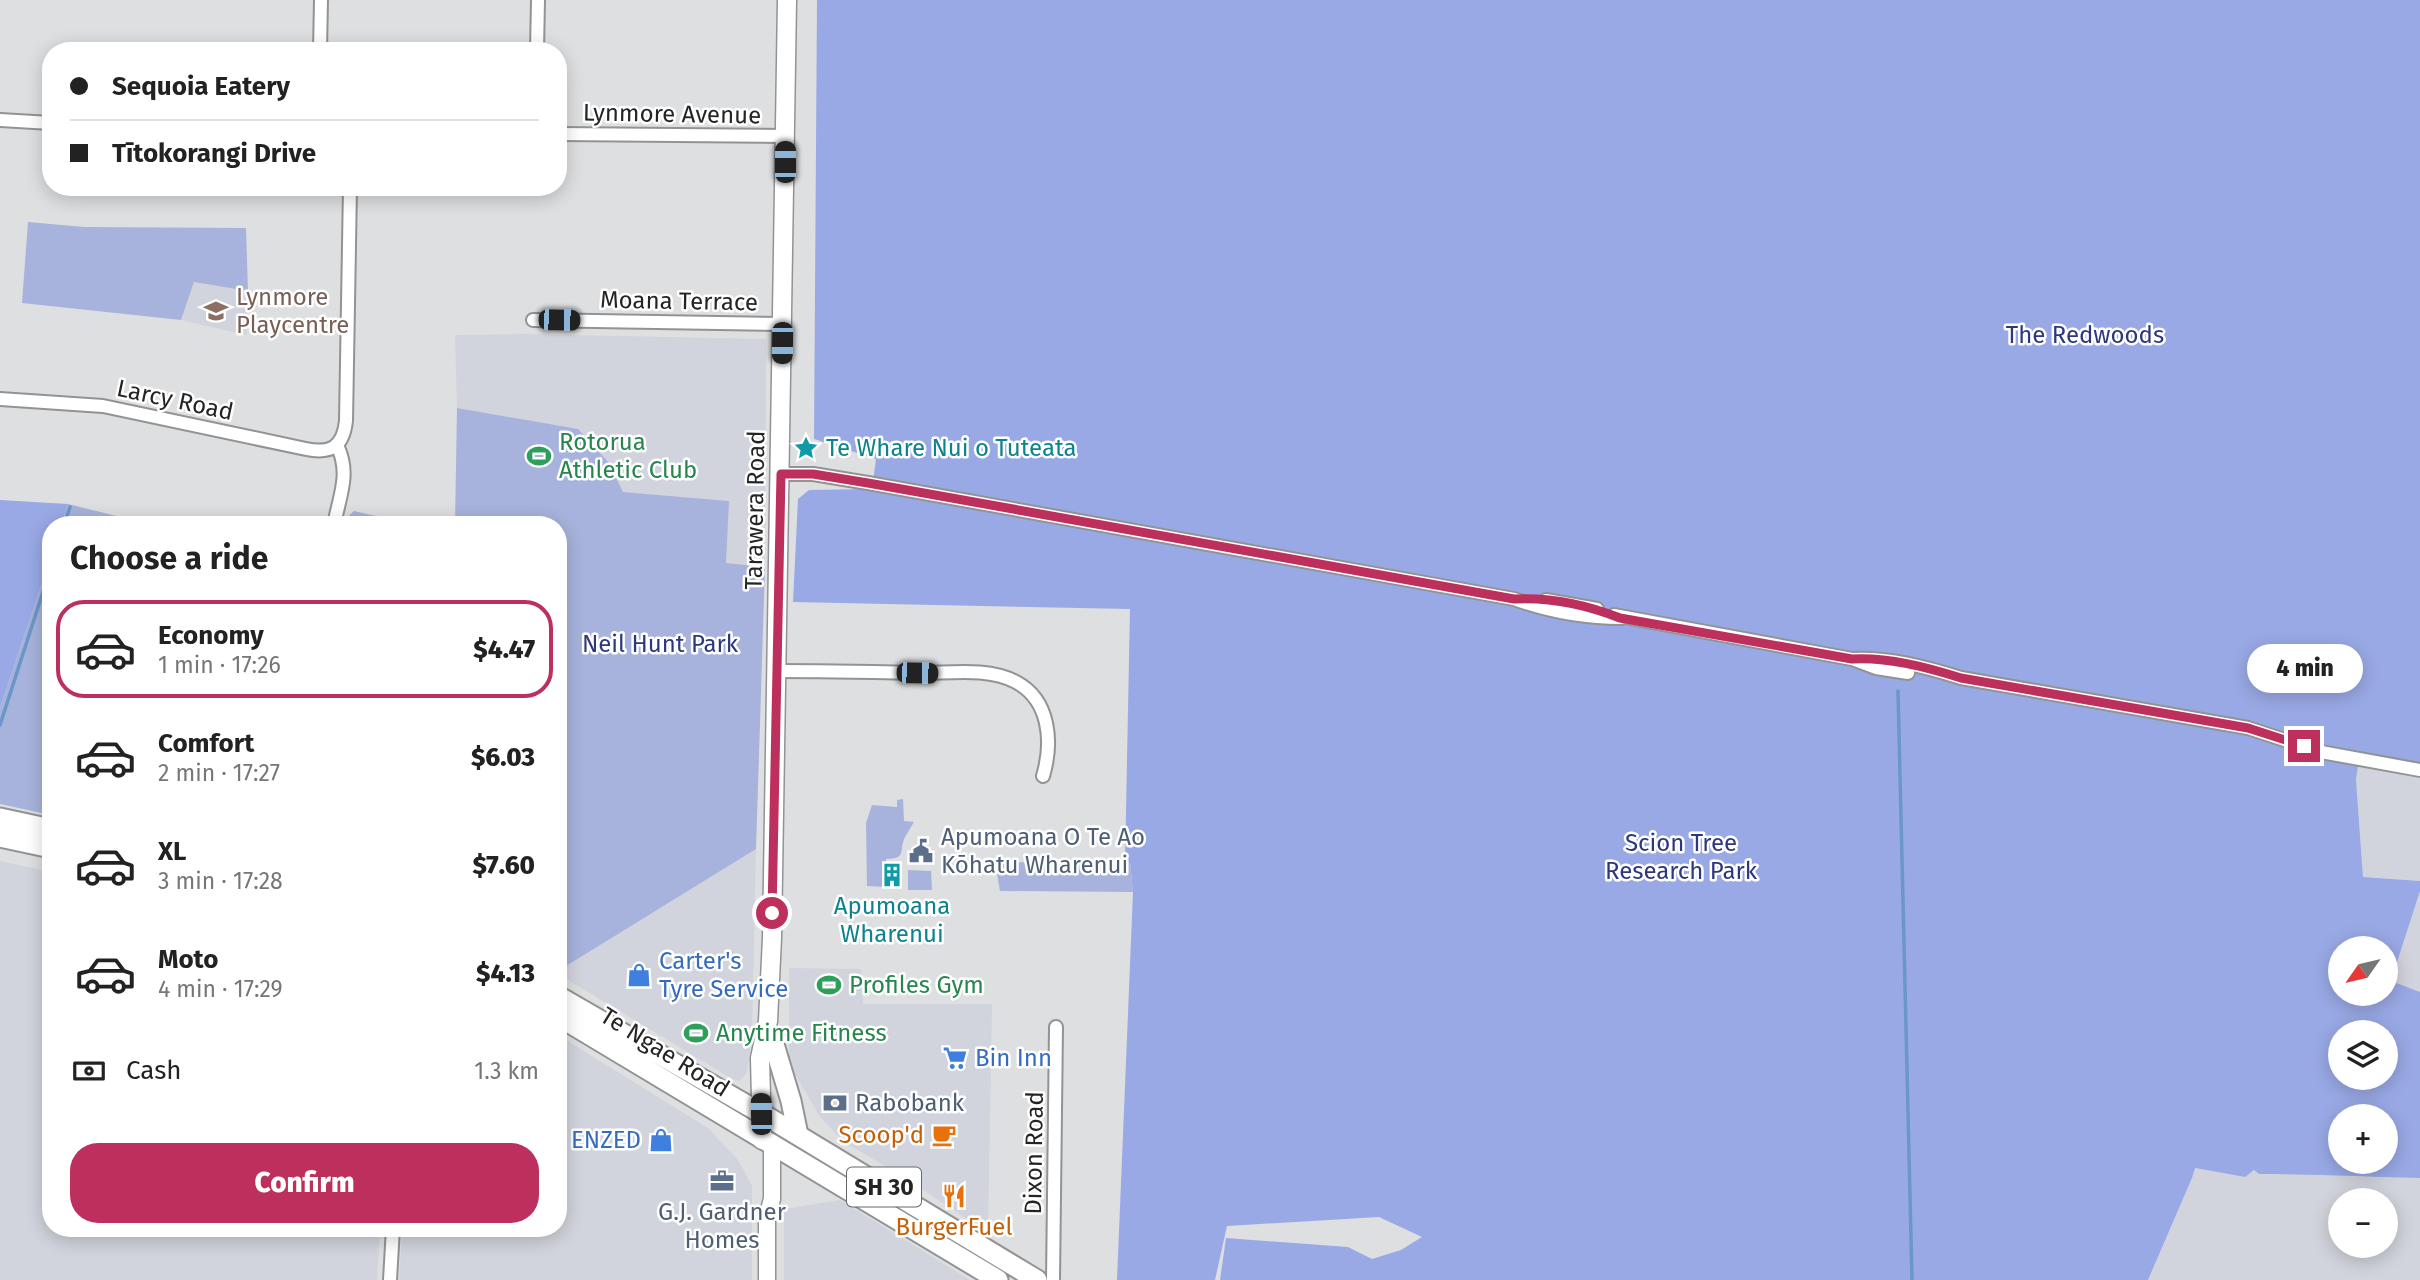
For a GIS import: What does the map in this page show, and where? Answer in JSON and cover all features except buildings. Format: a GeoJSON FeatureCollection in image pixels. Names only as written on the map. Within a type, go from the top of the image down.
{"type":"FeatureCollection","features":[{"type":"Feature","properties":{"kind":"highway"},"geometry":{"type":"LineString","coordinates":[[0,818],[42,827]]}},
{"type":"Feature","properties":{"kind":"highway"},"geometry":{"type":"LineString","coordinates":[[0,837],[42,846]]}},
{"type":"Feature","properties":{"kind":"highway","name":"Te Ngae Road"},"geometry":{"type":"LineString","coordinates":[[567,1001],[798,1135],[1037,1280]]}},
{"type":"Feature","properties":{"kind":"highway","name":"Te Ngae Road"},"geometry":{"type":"LineString","coordinates":[[567,1021],[998,1280]]}},
{"type":"Feature","properties":{"kind":"highway"},"geometry":{"type":"LineString","coordinates":[[773,1041],[798,1135]]}},
{"type":"Feature","properties":{"kind":"main road","name":"Tarawera Road"},"geometry":{"type":"LineString","coordinates":[[766,1117],[760,1058],[768,1021],[772,938],[787,0]]}},
{"type":"Feature","properties":{"kind":"main road","name":"Tarawera Road"},"geometry":{"type":"LineString","coordinates":[[766,1117],[773,1041],[768,1021]]}},
{"type":"Feature","properties":{"kind":"main road"},"geometry":{"type":"LineString","coordinates":[[766,1117],[767,1143]]}},
{"type":"Feature","properties":{"kind":"street"},"geometry":{"type":"LineString","coordinates":[[320,42],[321,0]]}},
{"type":"Feature","properties":{"kind":"street"},"geometry":{"type":"LineString","coordinates":[[537,42],[538,0]]}},
{"type":"Feature","properties":{"kind":"street"},"geometry":{"type":"LineString","coordinates":[[0,120],[42,122]]}},
{"type":"Feature","properties":{"kind":"street","name":"Lynmore Avenue"},"geometry":{"type":"LineString","coordinates":[[567,134],[785,136]]}},
{"type":"Feature","properties":{"kind":"street"},"geometry":{"type":"LineString","coordinates":[[336,516],[345,472],[344,461],[337,445],[345,433],[346,421],[350,196]]}},
{"type":"Feature","properties":{"kind":"street","name":"Moana Terrace"},"geometry":{"type":"LineString","coordinates":[[533,320],[782,324]]}},
{"type":"Feature","properties":{"kind":"street","name":"Larcy Road"},"geometry":{"type":"LineString","coordinates":[[0,399],[103,406],[312,451],[327,450],[337,445]]}},
{"type":"Feature","properties":{"kind":"street"},"geometry":{"type":"LineString","coordinates":[[781,474],[813,474],[868,483],[1514,599],[1533,598],[1572,604],[1602,610],[1620,618],[1852,659],[1876,668],[1934,677],[1961,678],[2248,728],[2321,752],[2420,770]]}},
{"type":"Feature","properties":{"kind":"street"},"geometry":{"type":"LineString","coordinates":[[776,671],[978,674],[1005,677],[1030,691],[1044,714],[1048,732],[1048,753],[1043,776]]}},
{"type":"Feature","properties":{"kind":"street","name":"Dixon Road"},"geometry":{"type":"LineString","coordinates":[[1053,1280],[1056,1027]]}},
{"type":"Feature","properties":{"kind":"street"},"geometry":{"type":"LineString","coordinates":[[767,1143],[772,1199],[767,1217],[767,1280]]}},
{"type":"Feature","properties":{"kind":"street"},"geometry":{"type":"LineString","coordinates":[[390,1280],[392,1237]]}},
{"type":"Feature","properties":{"kind":"shaded area","name":"Lynmore Playcentre"},"geometry":{"type":"Polygon","coordinates":[[[194,282],[248,291],[247,335],[181,320],[194,282]]]}},
{"type":"Feature","properties":{"kind":"shaded area"},"geometry":{"type":"Polygon","coordinates":[[[455,335],[766,339],[765,567],[726,564],[728,501],[623,492],[609,463],[577,429],[457,408],[455,335]]]}},
{"type":"Feature","properties":{"kind":"shaded area"},"geometry":{"type":"Polygon","coordinates":[[[2358,766],[2420,778],[2420,881],[2363,877],[2356,780],[2358,766]]]}},
{"type":"Feature","properties":{"kind":"shaded area"},"geometry":{"type":"Polygon","coordinates":[[[756,849],[752,1034],[747,1072],[740,1081],[734,1080],[567,979],[567,965],[756,849]]]}},
{"type":"Feature","properties":{"kind":"shaded area"},"geometry":{"type":"Polygon","coordinates":[[[0,861],[42,870],[42,1237],[380,1237],[377,1280],[0,1280],[0,861]]]}},
{"type":"Feature","properties":{"kind":"shaded area"},"geometry":{"type":"Polygon","coordinates":[[[2420,891],[2420,992],[2398,984],[2398,960],[2420,891]]]}},
{"type":"Feature","properties":{"kind":"shaded area"},"geometry":{"type":"Polygon","coordinates":[[[789,968],[861,969],[863,1004],[992,1004],[988,1233],[905,1178],[844,1142],[820,1117],[789,1064],[789,968]]]}},
{"type":"Feature","properties":{"kind":"shaded area"},"geometry":{"type":"Polygon","coordinates":[[[567,1041],[708,1128],[738,1160],[752,1186],[752,1280],[399,1280],[402,1237],[567,1237],[567,1041]]]}},
{"type":"Feature","properties":{"kind":"shaded area"},"geometry":{"type":"Polygon","coordinates":[[[2194,1168],[2245,1177],[2254,1170],[2259,1174],[2420,1178],[2420,1280],[2148,1280],[2194,1168]]]}},
{"type":"Feature","properties":{"kind":"shaded area"},"geometry":{"type":"Polygon","coordinates":[[[840,1200],[970,1280],[784,1280],[784,1209],[840,1200]]]}},
{"type":"Feature","properties":{"kind":"green space"},"geometry":{"type":"Polygon","coordinates":[[[817,0],[2420,0],[2420,777],[2358,766],[2356,780],[2363,877],[2420,881],[2420,891],[2398,959],[2398,936],[2328,936],[2328,1006],[2398,1006],[2398,984],[2420,992],[2420,1178],[2259,1174],[2254,1170],[2245,1177],[2195,1168],[2148,1280],[1220,1280],[1226,1238],[1348,1247],[1372,1259],[1401,1250],[1422,1237],[1379,1217],[1227,1226],[1215,1280],[1117,1280],[1133,892],[1130,863],[1125,862],[1130,609],[793,602],[798,499],[809,490],[872,489],[876,459],[814,439],[817,0]]]}},
{"type":"Feature","properties":{"kind":"green space"},"geometry":{"type":"Polygon","coordinates":[[[28,222],[84,227],[246,228],[248,291],[194,282],[181,320],[22,303],[28,222]]]}},
{"type":"Feature","properties":{"kind":"green space","name":"Neil Hunt Park"},"geometry":{"type":"Polygon","coordinates":[[[457,408],[578,429],[609,463],[623,492],[729,501],[726,563],[765,567],[756,849],[567,965],[567,516],[455,516],[457,408]]]}},
{"type":"Feature","properties":{"kind":"green space"},"geometry":{"type":"Polygon","coordinates":[[[0,500],[68,504],[64,516],[42,516],[42,583],[0,708],[0,500]]]}},
{"type":"Feature","properties":{"kind":"green space"},"geometry":{"type":"Polygon","coordinates":[[[68,504],[117,516],[64,516],[68,504]]]}},
{"type":"Feature","properties":{"kind":"green space"},"geometry":{"type":"Polygon","coordinates":[[[354,511],[376,516],[349,516],[354,511]]]}},
{"type":"Feature","properties":{"kind":"green space"},"geometry":{"type":"Polygon","coordinates":[[[42,583],[42,813],[0,804],[0,708],[42,583]]]}},
{"type":"Feature","properties":{"kind":"green space"},"geometry":{"type":"Polygon","coordinates":[[[903,799],[904,821],[914,822],[905,837],[900,856],[886,859],[886,887],[867,886],[866,823],[872,805],[897,807],[897,800],[903,799]]]}},
{"type":"Feature","properties":{"kind":"green space"},"geometry":{"type":"Polygon","coordinates":[[[995,862],[1130,863],[1133,892],[1000,891],[995,862]]]}},
{"type":"Feature","properties":{"kind":"green space"},"geometry":{"type":"Polygon","coordinates":[[[908,870],[931,871],[932,890],[908,890],[908,870]]]}},
{"type":"Feature","properties":{"kind":"waterway"},"geometry":{"type":"LineString","coordinates":[[67,516],[70,507]]}},
{"type":"Feature","properties":{"kind":"waterway"},"geometry":{"type":"LineString","coordinates":[[0,725],[42,595]]}},
{"type":"Feature","properties":{"kind":"waterway"},"geometry":{"type":"LineString","coordinates":[[1898,691],[1912,1280]]}},
{"type":"Feature","properties":{"kind":"place","name":"Lynmore Playcentre"},"geometry":{"type":"Point","coordinates":[216,311]}},
{"type":"Feature","properties":{"kind":"place","name":"Te Whare Nui o Tuteata"},"geometry":{"type":"Point","coordinates":[806,448]}},
{"type":"Feature","properties":{"kind":"place","name":"Rotorua Athletic Club"},"geometry":{"type":"Point","coordinates":[539,456]}},
{"type":"Feature","properties":{"kind":"place","name":"Apumoana O Te Ao Kōhatu Wharenui"},"geometry":{"type":"Point","coordinates":[921,851]}},
{"type":"Feature","properties":{"kind":"place","name":"Apumoana Wharenui"},"geometry":{"type":"Point","coordinates":[892,875]}},
{"type":"Feature","properties":{"kind":"place","name":"Carter's Tyre Service"},"geometry":{"type":"Point","coordinates":[639,975]}},
{"type":"Feature","properties":{"kind":"place","name":"Profiles Gym"},"geometry":{"type":"Point","coordinates":[829,985]}},
{"type":"Feature","properties":{"kind":"place","name":"Anytime Fitness"},"geometry":{"type":"Point","coordinates":[696,1033]}},
{"type":"Feature","properties":{"kind":"place","name":"Bin Inn"},"geometry":{"type":"Point","coordinates":[955,1058]}},
{"type":"Feature","properties":{"kind":"place","name":"Rabobank"},"geometry":{"type":"Point","coordinates":[835,1103]}},
{"type":"Feature","properties":{"kind":"place","name":"Scoop'd"},"geometry":{"type":"Point","coordinates":[944,1135]}},
{"type":"Feature","properties":{"kind":"place","name":"ENZED"},"geometry":{"type":"Point","coordinates":[661,1140]}},
{"type":"Feature","properties":{"kind":"place","name":"G.J. Gardner Homes"},"geometry":{"type":"Point","coordinates":[722,1181]}},
{"type":"Feature","properties":{"kind":"place","name":"BurgerFuel"},"geometry":{"type":"Point","coordinates":[954,1196]}},
{"type":"Feature","properties":{"kind":"route"},"geometry":{"type":"LineString","coordinates":[[772,913],[781,474],[813,474],[868,483],[1514,599],[1533,598],[1572,604],[1602,610],[1620,618],[1852,659],[1876,658],[1961,678],[2248,728],[2304,746]]}},
{"type":"Feature","properties":{"kind":"park label","name":"The Redwoods"},"geometry":{"type":"Point","coordinates":[2085,335]}},
{"type":"Feature","properties":{"kind":"park label","name":"Scion Tree Research Park"},"geometry":{"type":"Point","coordinates":[1681,857]}}]}
